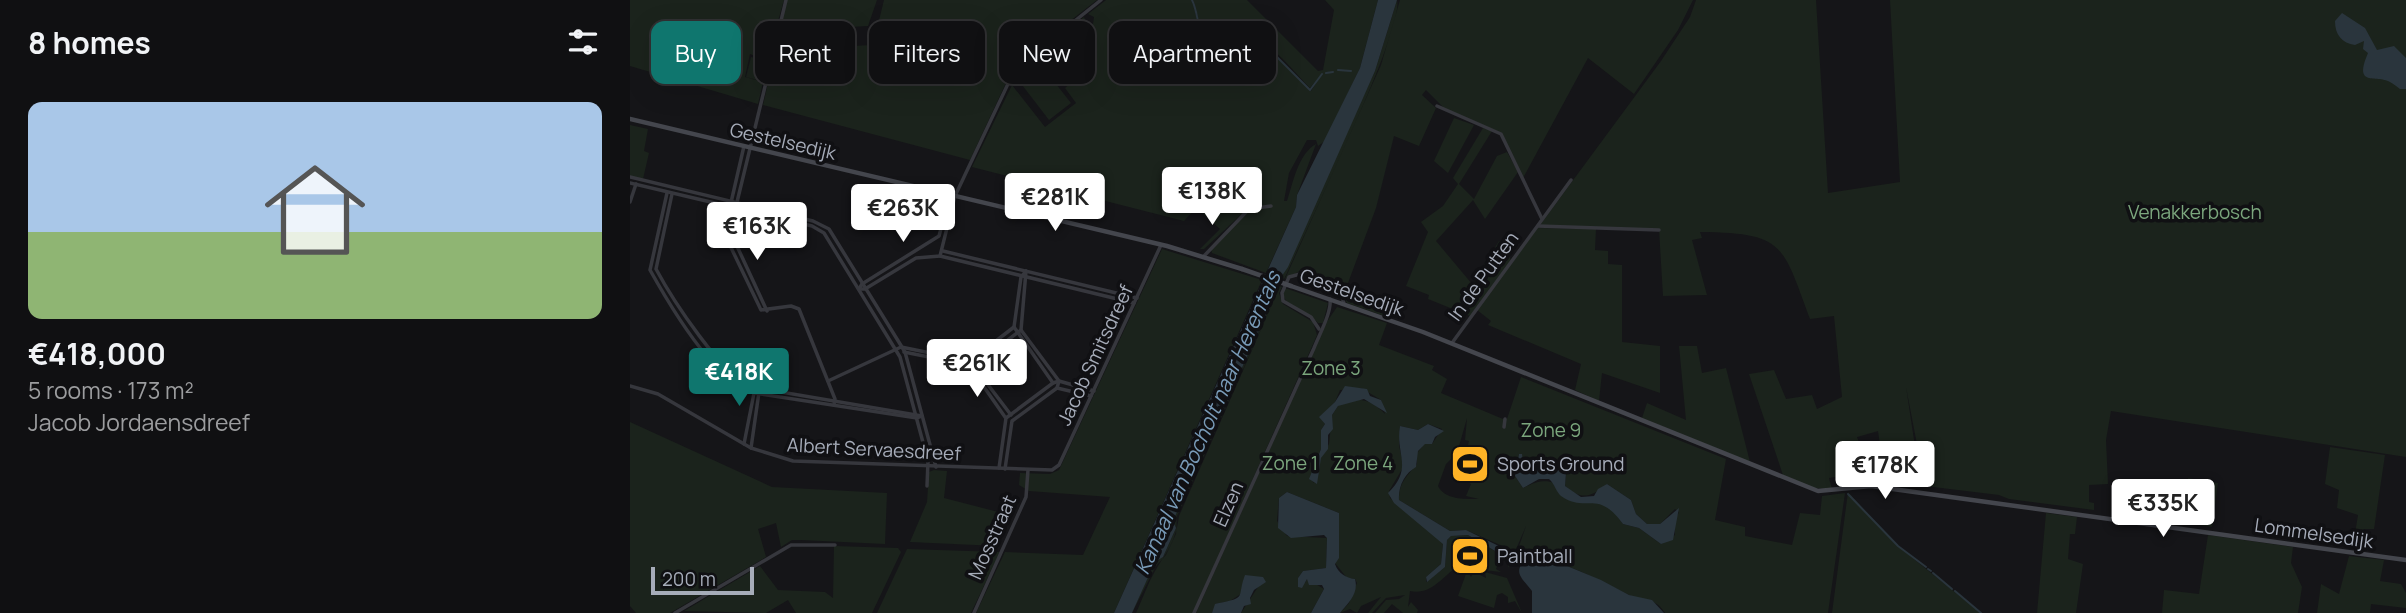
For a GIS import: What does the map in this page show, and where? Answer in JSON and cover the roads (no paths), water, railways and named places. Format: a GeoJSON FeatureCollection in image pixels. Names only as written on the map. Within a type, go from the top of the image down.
{"type":"FeatureCollection","features":[{"type":"Feature","properties":{"kind":"main road","name":"Gestelsedijk"},"geometry":{"type":"LineString","coordinates":[[630,119],[1204,256],[1452,343],[1813,489],[1845,489]]}},
{"type":"Feature","properties":{"kind":"main road","name":"Lommelsedijk"},"geometry":{"type":"LineString","coordinates":[[1845,489],[1871,486],[2406,560]]}},
{"type":"Feature","properties":{"kind":"street"},"geometry":{"type":"LineString","coordinates":[[786,0],[724,235],[761,310],[791,306],[799,309],[835,399],[834,405]]}},
{"type":"Feature","properties":{"kind":"street"},"geometry":{"type":"LineString","coordinates":[[859,289],[862,284],[940,233],[953,195],[1015,69],[1101,0]]}},
{"type":"Feature","properties":{"kind":"street","name":"In de Putten"},"geometry":{"type":"LineString","coordinates":[[1437,106],[1459,119],[1501,134],[1542,219]]}},
{"type":"Feature","properties":{"kind":"street"},"geometry":{"type":"LineString","coordinates":[[630,177],[829,229],[899,349],[928,467],[927,485]]}},
{"type":"Feature","properties":{"kind":"street"},"geometry":{"type":"LineString","coordinates":[[630,202],[633,184],[638,179]]}},
{"type":"Feature","properties":{"kind":"street","name":"In de Putten"},"geometry":{"type":"LineString","coordinates":[[1452,343],[1571,180]]}},
{"type":"Feature","properties":{"kind":"street"},"geometry":{"type":"LineString","coordinates":[[633,184],[733,204]]}},
{"type":"Feature","properties":{"kind":"street"},"geometry":{"type":"LineString","coordinates":[[671,187],[667,192],[650,270],[672,304],[734,384],[754,393],[917,418],[922,416]]}},
{"type":"Feature","properties":{"kind":"street"},"geometry":{"type":"LineString","coordinates":[[671,187],[673,193],[656,269],[708,352],[738,380],[758,387],[915,412],[922,416]]}},
{"type":"Feature","properties":{"kind":"street"},"geometry":{"type":"LineString","coordinates":[[942,253],[953,195]]}},
{"type":"Feature","properties":{"kind":"street"},"geometry":{"type":"LineString","coordinates":[[733,204],[730,234],[767,311]]}},
{"type":"Feature","properties":{"kind":"street"},"geometry":{"type":"LineString","coordinates":[[1204,256],[1208,248],[1249,209],[1271,206]]}},
{"type":"Feature","properties":{"kind":"street"},"geometry":{"type":"LineString","coordinates":[[813,223],[824,233],[899,349],[905,352],[972,366],[1021,330],[1024,277]]}},
{"type":"Feature","properties":{"kind":"street","name":"In de Putten"},"geometry":{"type":"LineString","coordinates":[[1537,226],[1658,230]]}},
{"type":"Feature","properties":{"kind":"street"},"geometry":{"type":"LineString","coordinates":[[940,233],[946,235]]}},
{"type":"Feature","properties":{"kind":"street"},"geometry":{"type":"LineString","coordinates":[[654,245],[660,246]]}},
{"type":"Feature","properties":{"kind":"street","name":"Jacob Smitsdreef"},"geometry":{"type":"LineString","coordinates":[[1050,471],[1059,465],[1161,245]]}},
{"type":"Feature","properties":{"kind":"street"},"geometry":{"type":"LineString","coordinates":[[913,253],[916,258]]}},
{"type":"Feature","properties":{"kind":"street"},"geometry":{"type":"LineString","coordinates":[[859,289],[865,289],[916,258],[942,253],[1024,277],[1134,303]]}},
{"type":"Feature","properties":{"kind":"street"},"geometry":{"type":"LineString","coordinates":[[976,262],[1026,271],[1137,298]]}},
{"type":"Feature","properties":{"kind":"street"},"geometry":{"type":"LineString","coordinates":[[740,267],[745,265]]}},
{"type":"Feature","properties":{"kind":"street"},"geometry":{"type":"LineString","coordinates":[[1026,271],[1014,327],[1017,334],[1055,385],[1091,397]]}},
{"type":"Feature","properties":{"kind":"street"},"geometry":{"type":"LineString","coordinates":[[1319,329],[1311,317],[1283,301],[1287,280],[1300,274],[1339,291]]}},
{"type":"Feature","properties":{"kind":"street","name":"Elzen"},"geometry":{"type":"LineString","coordinates":[[1194,613],[1314,348],[1319,329],[1338,302],[1339,291]]}},
{"type":"Feature","properties":{"kind":"street","name":"Elzen"},"geometry":{"type":"LineString","coordinates":[[1330,312],[1338,302],[1339,291]]}},
{"type":"Feature","properties":{"kind":"street"},"geometry":{"type":"LineString","coordinates":[[672,304],[677,301]]}},
{"type":"Feature","properties":{"kind":"street"},"geometry":{"type":"LineString","coordinates":[[1014,327],[1021,330],[1059,381],[1094,391]]}},
{"type":"Feature","properties":{"kind":"street"},"geometry":{"type":"LineString","coordinates":[[828,381],[899,349],[970,361],[1014,327]]}},
{"type":"Feature","properties":{"kind":"street"},"geometry":{"type":"LineString","coordinates":[[905,352],[936,467]]}},
{"type":"Feature","properties":{"kind":"street"},"geometry":{"type":"LineString","coordinates":[[970,361],[1012,421]]}},
{"type":"Feature","properties":{"kind":"street"},"geometry":{"type":"LineString","coordinates":[[1002,469],[1012,421],[1059,381]]}},
{"type":"Feature","properties":{"kind":"street"},"geometry":{"type":"LineString","coordinates":[[1008,416],[1055,385]]}},
{"type":"Feature","properties":{"kind":"street","name":"Albert Servaesdreef"},"geometry":{"type":"LineString","coordinates":[[630,386],[658,394],[751,448],[793,461],[1050,471]]}},
{"type":"Feature","properties":{"kind":"street"},"geometry":{"type":"LineString","coordinates":[[744,444],[754,393],[758,387]]}},
{"type":"Feature","properties":{"kind":"street"},"geometry":{"type":"LineString","coordinates":[[751,448],[760,394],[758,387]]}},
{"type":"Feature","properties":{"kind":"street"},"geometry":{"type":"LineString","coordinates":[[1002,469],[1008,416]]}},
{"type":"Feature","properties":{"kind":"street"},"geometry":{"type":"LineString","coordinates":[[1504,419],[1504,426]]}},
{"type":"Feature","properties":{"kind":"street","name":"Mosstraat"},"geometry":{"type":"LineString","coordinates":[[974,613],[1026,498],[1028,470]]}},
{"type":"Feature","properties":{"kind":"street"},"geometry":{"type":"LineString","coordinates":[[675,613],[792,544],[835,545]]}},
{"type":"Feature","properties":{"kind":"water","name":"Kanaal van Bocholt naar Herentals"},"geometry":{"type":"Polygon","coordinates":[[[1378,0],[1397,0],[1375,71],[1288,267],[1275,286],[1273,299],[1173,521],[1176,528],[1163,557],[1155,562],[1132,613],[1114,613],[1296,207],[1297,195],[1360,68],[1378,0]]]}},
{"type":"Feature","properties":{"kind":"water"},"geometry":{"type":"Polygon","coordinates":[[[2342,13],[2365,28],[2377,50],[2394,46],[2406,58],[2406,89],[2365,75],[2363,71],[2368,53],[2363,49],[2364,41],[2350,44],[2340,38],[2336,30],[2335,21],[2342,13]]]}},
{"type":"Feature","properties":{"kind":"water"},"geometry":{"type":"Polygon","coordinates":[[[1345,386],[1367,389],[1370,396],[1381,400],[1387,413],[1364,399],[1338,406],[1332,415],[1333,429],[1328,435],[1328,449],[1321,458],[1317,484],[1309,479],[1321,449],[1321,430],[1325,424],[1319,417],[1335,402],[1345,386]]]}},
{"type":"Feature","properties":{"kind":"water"},"geometry":{"type":"Polygon","coordinates":[[[1428,424],[1444,431],[1435,437],[1432,444],[1425,444],[1418,451],[1416,467],[1403,480],[1399,500],[1450,531],[1466,530],[1509,551],[1502,555],[1468,535],[1451,536],[1447,540],[1445,567],[1427,582],[1426,577],[1441,564],[1443,544],[1394,503],[1388,493],[1396,484],[1402,468],[1400,426],[1418,430],[1428,424]]]}},
{"type":"Feature","properties":{"kind":"water"},"geometry":{"type":"Polygon","coordinates":[[[1519,454],[1522,454],[1523,463],[1536,469],[1561,467],[1566,473],[1565,486],[1581,497],[1594,496],[1598,489],[1607,484],[1631,500],[1636,514],[1647,524],[1660,524],[1679,508],[1673,540],[1661,544],[1639,528],[1623,524],[1606,507],[1570,501],[1559,494],[1549,479],[1539,479],[1523,488],[1515,476],[1519,454]]]}},
{"type":"Feature","properties":{"kind":"water"},"geometry":{"type":"Polygon","coordinates":[[[1287,492],[1339,513],[1339,558],[1335,564],[1348,578],[1355,579],[1356,584],[1352,597],[1340,613],[1311,613],[1324,589],[1322,585],[1309,585],[1307,579],[1302,588],[1298,587],[1298,578],[1303,571],[1326,568],[1327,538],[1324,535],[1291,538],[1278,528],[1279,498],[1287,492]]]}},
{"type":"Feature","properties":{"kind":"water"},"geometry":{"type":"Polygon","coordinates":[[[1550,559],[1629,595],[1652,600],[1664,613],[1532,613],[1532,591],[1519,569],[1521,565],[1550,559]]]}},
{"type":"Feature","properties":{"kind":"water"},"geometry":{"type":"Polygon","coordinates":[[[1245,575],[1263,577],[1266,582],[1254,590],[1250,598],[1251,604],[1244,606],[1241,613],[1212,613],[1215,604],[1239,596],[1245,575]]]}},
{"type":"Feature","properties":{"kind":"waterway"},"geometry":{"type":"LineString","coordinates":[[1192,0],[1202,34],[1211,43],[1235,37],[1272,47],[1275,55],[1310,90],[1322,74]]}},
{"type":"Feature","properties":{"kind":"waterway"},"geometry":{"type":"LineString","coordinates":[[1338,70],[1351,71]]}},
{"type":"Feature","properties":{"kind":"waterway"},"geometry":{"type":"LineString","coordinates":[[1326,73],[1333,72]]}},
{"type":"Feature","properties":{"kind":"waterway"},"geometry":{"type":"LineString","coordinates":[[1848,494],[1898,546],[1926,567]]}},
{"type":"Feature","properties":{"kind":"waterway"},"geometry":{"type":"LineString","coordinates":[[1933,573],[1952,589]]}},
{"type":"Feature","properties":{"kind":"waterway"},"geometry":{"type":"LineString","coordinates":[[1955,591],[1981,613]]}},
{"type":"Feature","properties":{"kind":"place","name":"Sports Ground"},"geometry":{"type":"Point","coordinates":[1470,464]}},
{"type":"Feature","properties":{"kind":"place","name":"Paintball"},"geometry":{"type":"Point","coordinates":[1470,556]}},
{"type":"Feature","properties":{"kind":"park label","name":"Venakkerbosch"},"geometry":{"type":"Point","coordinates":[2195,212]}},
{"type":"Feature","properties":{"kind":"park label","name":"Zone 3"},"geometry":{"type":"Point","coordinates":[1331,368]}},
{"type":"Feature","properties":{"kind":"park label","name":"Zone 9"},"geometry":{"type":"Point","coordinates":[1551,430]}},
{"type":"Feature","properties":{"kind":"park label","name":"Zone 1"},"geometry":{"type":"Point","coordinates":[1290,463]}},
{"type":"Feature","properties":{"kind":"park label","name":"Zone 4"},"geometry":{"type":"Point","coordinates":[1363,463]}}]}
